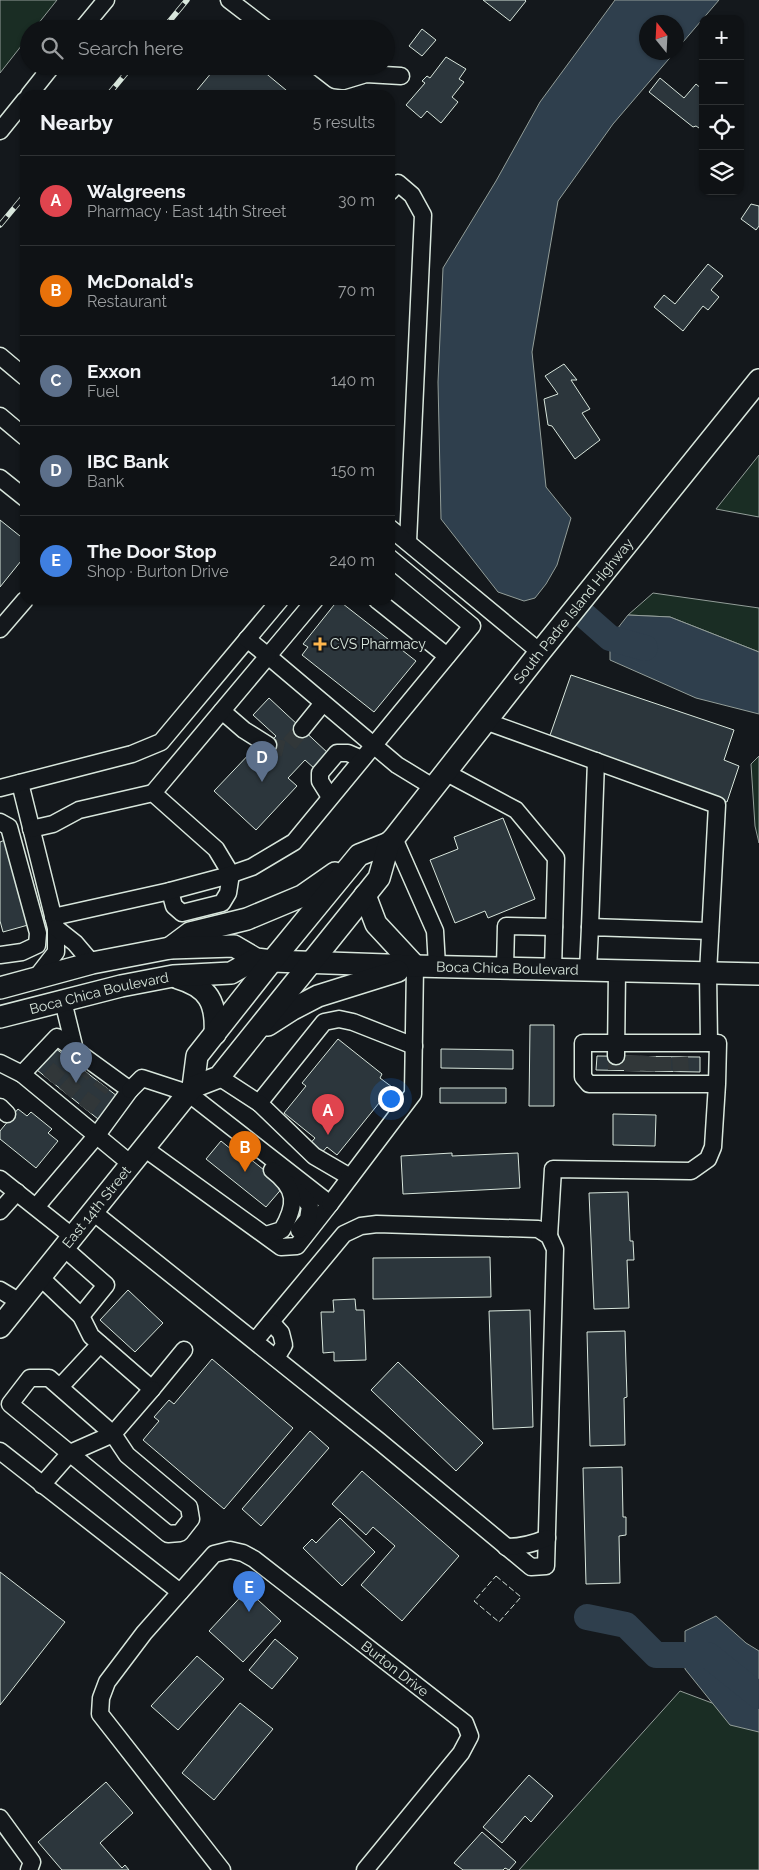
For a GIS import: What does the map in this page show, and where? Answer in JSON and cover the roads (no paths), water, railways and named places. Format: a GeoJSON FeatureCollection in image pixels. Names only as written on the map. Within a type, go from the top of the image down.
{"type":"FeatureCollection","features":[{"type":"Feature","properties":{"kind":"main road","name":"South Padre Island Highway"},"geometry":{"type":"LineString","coordinates":[[310,962],[379,878],[391,841],[759,380]]}},
{"type":"Feature","properties":{"kind":"main road"},"geometry":{"type":"LineString","coordinates":[[170,948],[190,933],[247,919],[302,896],[359,855],[391,841]]}},
{"type":"Feature","properties":{"kind":"main road"},"geometry":{"type":"LineString","coordinates":[[190,1090],[197,1056],[215,1034],[264,960],[359,855]]}},
{"type":"Feature","properties":{"kind":"main road"},"geometry":{"type":"LineString","coordinates":[[252,1035],[292,1009],[318,996],[415,966],[376,924],[365,895]]}},
{"type":"Feature","properties":{"kind":"main road","name":"Boca Chica Boulevard"},"geometry":{"type":"LineString","coordinates":[[0,988],[92,963],[170,948],[234,946],[264,960],[415,966],[759,974]]}},
{"type":"Feature","properties":{"kind":"main road","name":"Boca Chica Boulevard"},"geometry":{"type":"LineString","coordinates":[[0,1017],[122,986],[173,976],[231,973],[264,960]]}},
{"type":"Feature","properties":{"kind":"main road"},"geometry":{"type":"LineString","coordinates":[[190,1090],[219,1077],[310,962]]}},
{"type":"Feature","properties":{"kind":"main road"},"geometry":{"type":"LineString","coordinates":[[173,976],[195,983],[207,994],[216,1019],[215,1034]]}},
{"type":"Feature","properties":{"kind":"main road","name":"East 14th Street"},"geometry":{"type":"LineString","coordinates":[[0,1327],[190,1090]]}},
{"type":"Feature","properties":{"kind":"street"},"geometry":{"type":"LineString","coordinates":[[89,20],[106,0]]}},
{"type":"Feature","properties":{"kind":"street"},"geometry":{"type":"LineString","coordinates":[[230,0],[256,20]]}},
{"type":"Feature","properties":{"kind":"street"},"geometry":{"type":"LineString","coordinates":[[33,90],[45,75]]}},
{"type":"Feature","properties":{"kind":"street"},"geometry":{"type":"LineString","coordinates":[[329,75],[335,80],[343,81],[363,75]]}},
{"type":"Feature","properties":{"kind":"street"},"geometry":{"type":"LineString","coordinates":[[384,75],[401,76]]}},
{"type":"Feature","properties":{"kind":"street"},"geometry":{"type":"LineString","coordinates":[[0,131],[20,106]]}},
{"type":"Feature","properties":{"kind":"street"},"geometry":{"type":"LineString","coordinates":[[395,186],[398,183],[412,195],[423,215],[396,536],[540,652]]}},
{"type":"Feature","properties":{"kind":"street"},"geometry":{"type":"LineString","coordinates":[[0,356],[20,373]]}},
{"type":"Feature","properties":{"kind":"street"},"geometry":{"type":"LineString","coordinates":[[0,416],[20,433]]}},
{"type":"Feature","properties":{"kind":"street"},"geometry":{"type":"LineString","coordinates":[[0,478],[20,494]]}},
{"type":"Feature","properties":{"kind":"street"},"geometry":{"type":"LineString","coordinates":[[54,923],[252,868],[294,842],[472,626],[395,562]]}},
{"type":"Feature","properties":{"kind":"street"},"geometry":{"type":"LineString","coordinates":[[450,608],[465,590]]}},
{"type":"Feature","properties":{"kind":"street"},"geometry":{"type":"LineString","coordinates":[[0,629],[21,605]]}},
{"type":"Feature","properties":{"kind":"street"},"geometry":{"type":"LineString","coordinates":[[0,788],[132,754],[161,742],[276,605]]}},
{"type":"Feature","properties":{"kind":"street"},"geometry":{"type":"LineString","coordinates":[[31,829],[53,824],[79,810],[153,793],[312,605]]}},
{"type":"Feature","properties":{"kind":"street"},"geometry":{"type":"LineString","coordinates":[[382,605],[447,656]]}},
{"type":"Feature","properties":{"kind":"street"},"geometry":{"type":"LineString","coordinates":[[248,639],[397,765],[516,810],[556,858],[553,969]]}},
{"type":"Feature","properties":{"kind":"street"},"geometry":{"type":"LineString","coordinates":[[302,728],[323,703]]}},
{"type":"Feature","properties":{"kind":"street"},"geometry":{"type":"LineString","coordinates":[[187,711],[207,729]]}},
{"type":"Feature","properties":{"kind":"street"},"geometry":{"type":"LineString","coordinates":[[222,711],[244,730],[268,745]]}},
{"type":"Feature","properties":{"kind":"street"},"geometry":{"type":"LineString","coordinates":[[485,721],[716,805],[708,973],[709,1043]]}},
{"type":"Feature","properties":{"kind":"street"},"geometry":{"type":"LineString","coordinates":[[330,797],[320,781],[320,773],[337,753],[348,753],[362,759]]}},
{"type":"Feature","properties":{"kind":"street"},"geometry":{"type":"LineString","coordinates":[[588,970],[596,762]]}},
{"type":"Feature","properties":{"kind":"street"},"geometry":{"type":"LineString","coordinates":[[20,783],[54,923],[56,952],[35,979]]}},
{"type":"Feature","properties":{"kind":"street"},"geometry":{"type":"LineString","coordinates":[[153,793],[216,849],[231,874],[228,893],[222,903],[182,913],[174,906],[170,891]]}},
{"type":"Feature","properties":{"kind":"street"},"geometry":{"type":"LineString","coordinates":[[0,822],[9,828],[38,933],[38,945],[22,952],[0,955]]}},
{"type":"Feature","properties":{"kind":"street"},"geometry":{"type":"LineString","coordinates":[[391,841],[435,931],[437,966]]}},
{"type":"Feature","properties":{"kind":"street"},"geometry":{"type":"LineString","coordinates":[[54,923],[92,963]]}},
{"type":"Feature","properties":{"kind":"street"},"geometry":{"type":"LineString","coordinates":[[505,968],[506,926],[554,927]]}},
{"type":"Feature","properties":{"kind":"street"},"geometry":{"type":"LineString","coordinates":[[590,927],[710,930]]}},
{"type":"Feature","properties":{"kind":"street"},"geometry":{"type":"LineString","coordinates":[[0,1063],[45,1084],[81,1113],[97,1135],[138,1156],[282,1247],[297,1246],[413,1094],[415,966]]}},
{"type":"Feature","properties":{"kind":"street"},"geometry":{"type":"LineString","coordinates":[[617,970],[640,1064]]}},
{"type":"Feature","properties":{"kind":"street"},"geometry":{"type":"LineString","coordinates":[[63,1001],[71,1054]]}},
{"type":"Feature","properties":{"kind":"street"},"geometry":{"type":"LineString","coordinates":[[259,1103],[324,1022],[339,1019],[353,1022],[414,1046]]}},
{"type":"Feature","properties":{"kind":"street"},"geometry":{"type":"LineString","coordinates":[[22,1074],[57,1037],[71,1054],[107,1081],[130,1090]]}},
{"type":"Feature","properties":{"kind":"street"},"geometry":{"type":"LineString","coordinates":[[93,1212],[379,1441],[531,1567],[546,1566],[554,1249],[549,1236],[553,1169],[692,1172],[708,1159],[713,1147],[718,1043],[709,1043],[681,1064],[640,1064]]}},
{"type":"Feature","properties":{"kind":"street"},"geometry":{"type":"LineString","coordinates":[[640,1064],[681,1064],[717,1084]]}},
{"type":"Feature","properties":{"kind":"street"},"geometry":{"type":"LineString","coordinates":[[219,1077],[259,1103],[314,1156],[350,1177]]}},
{"type":"Feature","properties":{"kind":"street"},"geometry":{"type":"LineString","coordinates":[[36,1207],[97,1135],[130,1090],[142,1078],[190,1090],[238,1132],[330,1204]]}},
{"type":"Feature","properties":{"kind":"street"},"geometry":{"type":"LineString","coordinates":[[238,1132],[244,1147],[281,1176],[293,1194],[288,1221],[282,1230],[266,1236]]}},
{"type":"Feature","properties":{"kind":"street"},"geometry":{"type":"LineString","coordinates":[[0,1179],[36,1207],[106,1284],[81,1316]]}},
{"type":"Feature","properties":{"kind":"street"},"geometry":{"type":"LineString","coordinates":[[0,1210],[17,1192]]}},
{"type":"Feature","properties":{"kind":"street"},"geometry":{"type":"LineString","coordinates":[[255,1341],[344,1234],[360,1226],[377,1224],[538,1229],[549,1236]]}},
{"type":"Feature","properties":{"kind":"street"},"geometry":{"type":"LineString","coordinates":[[40,1277],[81,1316],[91,1336],[152,1389]]}},
{"type":"Feature","properties":{"kind":"street"},"geometry":{"type":"LineString","coordinates":[[0,1290],[20,1302]]}},
{"type":"Feature","properties":{"kind":"street"},"geometry":{"type":"LineString","coordinates":[[271,1322],[281,1333],[284,1345],[276,1358]]}},
{"type":"Feature","properties":{"kind":"street"},"geometry":{"type":"LineString","coordinates":[[60,1387],[100,1344]]}},
{"type":"Feature","properties":{"kind":"street"},"geometry":{"type":"LineString","coordinates":[[42,1485],[70,1453],[113,1434],[184,1350]]}},
{"type":"Feature","properties":{"kind":"street"},"geometry":{"type":"LineString","coordinates":[[30,1378],[50,1378],[113,1434],[127,1455],[189,1507],[191,1519],[180,1533],[168,1534],[10,1404],[30,1378]]}},
{"type":"Feature","properties":{"kind":"street"},"geometry":{"type":"LineString","coordinates":[[0,1451],[180,1592]]}},
{"type":"Feature","properties":{"kind":"street"},"geometry":{"type":"LineString","coordinates":[[506,1547],[518,1547],[547,1538]]}},
{"type":"Feature","properties":{"kind":"street","name":"Burton Drive"},"geometry":{"type":"LineString","coordinates":[[222,1870],[100,1714],[101,1698],[107,1682],[144,1633],[214,1554],[230,1550],[243,1553],[261,1565],[465,1724],[470,1736],[461,1753],[365,1870]]}},
{"type":"Feature","properties":{"kind":"street"},"geometry":{"type":"LineString","coordinates":[[0,1818],[32,1862],[29,1870]]}},
{"type":"Feature","properties":{"kind":"water"},"geometry":{"type":"Polygon","coordinates":[[[615,0],[719,0],[706,15],[699,15],[699,23],[684,41],[684,15],[639,15],[639,60],[668,60],[613,124],[558,201],[532,352],[546,487],[571,518],[557,565],[535,598],[524,601],[498,592],[441,519],[438,382],[443,268],[496,181],[540,102],[615,0]]]}},
{"type":"Feature","properties":{"kind":"water"},"geometry":{"type":"Polygon","coordinates":[[[628,615],[670,617],[759,652],[759,714],[696,698],[610,660],[610,638],[628,615]]]}},
{"type":"Feature","properties":{"kind":"water"},"geometry":{"type":"Polygon","coordinates":[[[716,1616],[746,1643],[759,1651],[759,1732],[730,1725],[685,1669],[685,1631],[716,1616]]]}},
{"type":"Feature","properties":{"kind":"waterway"},"geometry":{"type":"LineString","coordinates":[[585,616],[610,638],[645,648]]}},
{"type":"Feature","properties":{"kind":"waterway"},"geometry":{"type":"LineString","coordinates":[[587,1617],[626,1625],[656,1655],[708,1655],[759,1696]]}},
{"type":"Feature","properties":{"kind":"tunnel"},"geometry":{"type":"LineString","coordinates":[[268,745],[285,749],[302,729]]}},
{"type":"Feature","properties":{"kind":"tunnel"},"geometry":{"type":"LineString","coordinates":[[616,1056],[616,1070]]}},
{"type":"Feature","properties":{"kind":"tunnel"},"geometry":{"type":"LineString","coordinates":[[632,1056],[632,1071]]}},
{"type":"Feature","properties":{"kind":"tunnel"},"geometry":{"type":"LineString","coordinates":[[647,1071],[648,1056]]}},
{"type":"Feature","properties":{"kind":"tunnel"},"geometry":{"type":"LineString","coordinates":[[663,1057],[663,1071]]}},
{"type":"Feature","properties":{"kind":"tunnel"},"geometry":{"type":"LineString","coordinates":[[680,1057],[681,1071]]}},
{"type":"Feature","properties":{"kind":"tunnel"},"geometry":{"type":"LineString","coordinates":[[49,1080],[68,1058]]}},
{"type":"Feature","properties":{"kind":"tunnel"},"geometry":{"type":"LineString","coordinates":[[65,1093],[85,1071]]}},
{"type":"Feature","properties":{"kind":"tunnel"},"geometry":{"type":"LineString","coordinates":[[85,1109],[103,1085]]}},
{"type":"Feature","properties":{"kind":"railway"},"geometry":{"type":"LineString","coordinates":[[170,20],[187,0]]}},
{"type":"Feature","properties":{"kind":"railway"},"geometry":{"type":"LineString","coordinates":[[112,90],[125,75]]}},
{"type":"Feature","properties":{"kind":"railway"},"geometry":{"type":"LineString","coordinates":[[0,225],[20,201]]}},
{"type":"Feature","properties":{"kind":"place","name":"CVS Pharmacy"},"geometry":{"type":"Point","coordinates":[320,644]}},
{"type":"Feature","properties":{"kind":"place","name":"IBC Bank"},"geometry":{"type":"Point","coordinates":[262,782]}},
{"type":"Feature","properties":{"kind":"place","name":"Exxon"},"geometry":{"type":"Point","coordinates":[76,1083]}},
{"type":"Feature","properties":{"kind":"place","name":"Walgreens"},"geometry":{"type":"Point","coordinates":[328,1135]}},
{"type":"Feature","properties":{"kind":"place","name":"McDonald's"},"geometry":{"type":"Point","coordinates":[245,1172]}},
{"type":"Feature","properties":{"kind":"place","name":"The Door Stop"},"geometry":{"type":"Point","coordinates":[249,1612]}}]}
